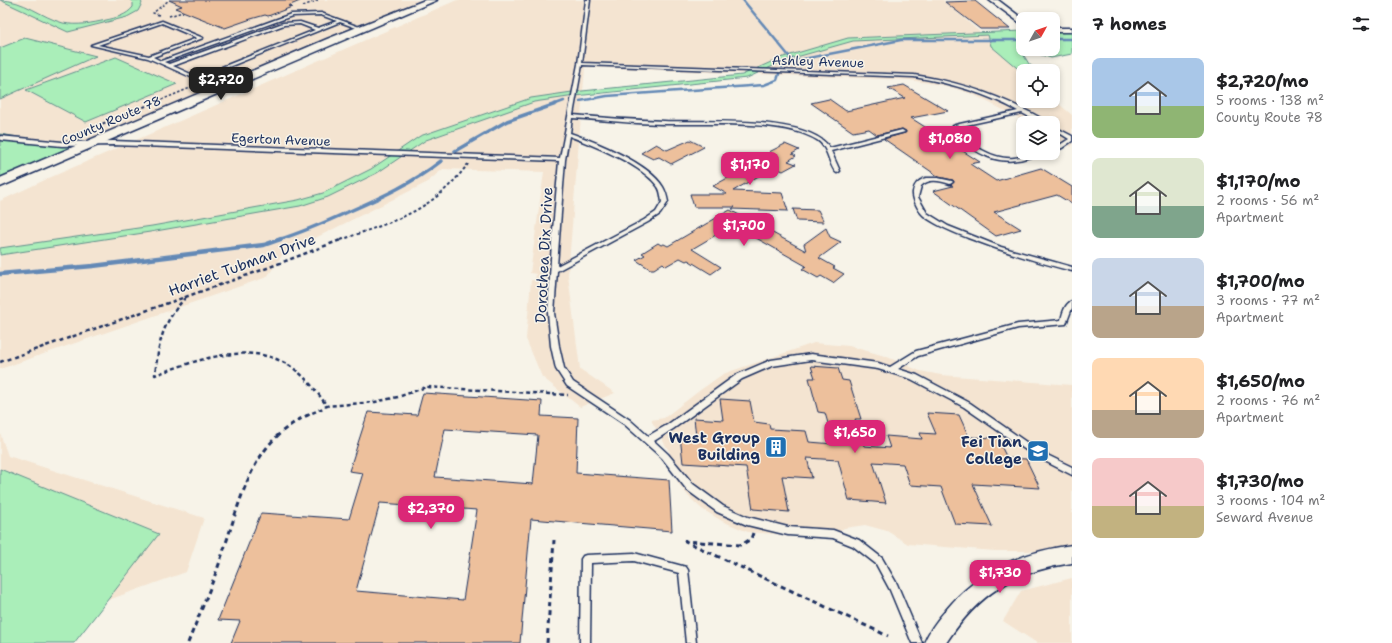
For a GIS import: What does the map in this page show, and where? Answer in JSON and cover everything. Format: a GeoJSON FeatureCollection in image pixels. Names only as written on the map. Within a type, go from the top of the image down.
{"type":"FeatureCollection","features":[{"type":"Feature","properties":{"kind":"street","name":"County Route 78"},"geometry":{"type":"LineString","coordinates":[[0,183],[363,28],[433,0]]}},
{"type":"Feature","properties":{"kind":"street"},"geometry":{"type":"LineString","coordinates":[[993,0],[1016,18]]}},
{"type":"Feature","properties":{"kind":"street"},"geometry":{"type":"LineString","coordinates":[[1060,30],[1072,30]]}},
{"type":"Feature","properties":{"kind":"street"},"geometry":{"type":"LineString","coordinates":[[934,643],[946,623],[959,608],[975,592],[996,577],[1041,558],[1072,554]]}},
{"type":"Feature","properties":{"kind":"lane","name":"Dorothea Dix Drive"},"geometry":{"type":"LineString","coordinates":[[587,2],[580,64],[562,160],[551,313],[555,346],[560,369],[570,384],[627,422],[665,456],[690,487],[720,509],[748,521],[788,531],[833,534],[856,543],[879,561],[894,587],[917,643]]}},
{"type":"Feature","properties":{"kind":"lane"},"geometry":{"type":"LineString","coordinates":[[165,64],[288,16],[316,14],[363,28]]}},
{"type":"Feature","properties":{"kind":"lane"},"geometry":{"type":"LineString","coordinates":[[224,67],[340,21]]}},
{"type":"Feature","properties":{"kind":"lane"},"geometry":{"type":"LineString","coordinates":[[149,57],[201,38],[162,22],[94,45],[149,57],[220,89]]}},
{"type":"Feature","properties":{"kind":"lane"},"geometry":{"type":"LineString","coordinates":[[165,64],[283,24],[300,23],[318,30]]}},
{"type":"Feature","properties":{"kind":"lane","name":"Ashley Avenue"},"geometry":{"type":"LineString","coordinates":[[580,64],[914,76],[970,87],[1000,98],[1033,116]]}},
{"type":"Feature","properties":{"kind":"lane"},"geometry":{"type":"LineString","coordinates":[[1016,159],[991,157],[965,142],[954,131],[955,126],[1024,111]]}},
{"type":"Feature","properties":{"kind":"lane"},"geometry":{"type":"LineString","coordinates":[[571,116],[664,123],[766,126],[805,133],[823,142],[837,171]]}},
{"type":"Feature","properties":{"kind":"lane"},"geometry":{"type":"LineString","coordinates":[[1060,131],[1072,138],[1060,147]]}},
{"type":"Feature","properties":{"kind":"lane"},"geometry":{"type":"LineString","coordinates":[[828,150],[902,132]]}},
{"type":"Feature","properties":{"kind":"lane"},"geometry":{"type":"LineString","coordinates":[[554,270],[658,214],[665,202],[663,192],[658,183],[636,166],[600,147],[567,134]]}},
{"type":"Feature","properties":{"kind":"lane","name":"Egerton Avenue"},"geometry":{"type":"LineString","coordinates":[[0,138],[62,144],[562,160]]}},
{"type":"Feature","properties":{"kind":"lane"},"geometry":{"type":"LineString","coordinates":[[950,182],[926,180],[917,185],[915,197],[925,214],[946,227],[999,248],[1072,269]]}},
{"type":"Feature","properties":{"kind":"lane"},"geometry":{"type":"LineString","coordinates":[[891,370],[916,354],[1018,326],[1064,322],[1068,308],[1072,303]]}},
{"type":"Feature","properties":{"kind":"lane"},"geometry":{"type":"LineString","coordinates":[[648,440],[670,427],[739,377],[771,363],[811,357],[878,366],[914,378],[966,405],[1036,453],[1072,471]]}},
{"type":"Feature","properties":{"kind":"lane"},"geometry":{"type":"LineString","coordinates":[[585,643],[586,559],[634,557],[683,570],[691,643]]}},
{"type":"Feature","properties":{"kind":"path"},"geometry":{"type":"LineString","coordinates":[[163,17],[153,13],[169,0]]}},
{"type":"Feature","properties":{"kind":"path"},"geometry":{"type":"LineString","coordinates":[[167,17],[183,12]]}},
{"type":"Feature","properties":{"kind":"path"},"geometry":{"type":"LineString","coordinates":[[72,136],[199,84]]}},
{"type":"Feature","properties":{"kind":"path","name":"Harriet Tubman Drive"},"geometry":{"type":"LineString","coordinates":[[0,362],[357,236],[427,206],[458,178],[473,158]]}},
{"type":"Feature","properties":{"kind":"path"},"geometry":{"type":"LineString","coordinates":[[186,296],[170,315],[160,335],[154,375],[180,365],[218,356],[238,354],[261,355],[282,360],[289,364],[310,382],[327,406]]}},
{"type":"Feature","properties":{"kind":"path"},"geometry":{"type":"LineString","coordinates":[[188,643],[224,550],[237,506],[249,476],[267,446],[284,429],[299,419],[327,406],[375,402],[398,397],[426,387],[586,396]]}},
{"type":"Feature","properties":{"kind":"path"},"geometry":{"type":"LineString","coordinates":[[753,530],[751,539],[741,545],[685,542],[888,636]]}},
{"type":"Feature","properties":{"kind":"path"},"geometry":{"type":"LineString","coordinates":[[547,643],[554,540]]}},
{"type":"Feature","properties":{"kind":"shaded area"},"geometry":{"type":"Polygon","coordinates":[[[0,0],[430,0],[90,143],[37,140],[0,134],[0,0]]]}},
{"type":"Feature","properties":{"kind":"shaded area"},"geometry":{"type":"Polygon","coordinates":[[[457,0],[943,0],[982,34],[988,35],[992,46],[1016,67],[1016,108],[1060,108],[1060,105],[1072,115],[1072,147],[1060,141],[1060,116],[1016,116],[972,94],[947,86],[909,80],[585,67],[568,275],[580,369],[615,393],[580,407],[542,377],[526,339],[531,280],[535,280],[536,274],[530,273],[544,172],[443,169],[426,183],[283,254],[267,277],[0,369],[0,201],[49,178],[457,0]]]}},
{"type":"Feature","properties":{"kind":"shaded area","name":"Fei Tian College"},"geometry":{"type":"Polygon","coordinates":[[[814,343],[849,346],[885,356],[920,371],[941,375],[1072,385],[1072,551],[995,551],[908,544],[887,531],[865,525],[844,528],[832,538],[748,532],[722,521],[702,509],[689,497],[678,483],[671,464],[670,453],[651,420],[664,418],[723,374],[814,343]]]}},
{"type":"Feature","properties":{"kind":"shaded area"},"geometry":{"type":"Polygon","coordinates":[[[0,433],[8,456],[204,518],[186,572],[0,639],[0,433]]]}},
{"type":"Feature","properties":{"kind":"shaded area"},"geometry":{"type":"Polygon","coordinates":[[[1072,578],[1072,643],[1037,643],[1003,621],[1021,591],[1072,578]]]}},
{"type":"Feature","properties":{"kind":"green space"},"geometry":{"type":"Polygon","coordinates":[[[0,0],[17,3],[63,23],[74,24],[85,24],[121,16],[133,7],[133,3],[130,0],[140,0],[142,3],[138,11],[127,17],[68,32],[0,0]]]}},
{"type":"Feature","properties":{"kind":"green space"},"geometry":{"type":"Polygon","coordinates":[[[1060,29],[1072,29],[1072,54],[1051,58],[1045,56],[1060,56],[1060,29]]]}},
{"type":"Feature","properties":{"kind":"green space"},"geometry":{"type":"Polygon","coordinates":[[[1016,31],[1016,56],[1024,56],[1029,64],[1016,64],[1016,67],[991,46],[988,35],[853,41],[786,60],[747,78],[575,96],[534,102],[426,140],[377,173],[328,197],[300,206],[150,232],[0,255],[0,248],[152,226],[298,200],[323,193],[371,169],[420,136],[531,98],[572,92],[742,75],[780,58],[848,38],[1016,31]]]}},
{"type":"Feature","properties":{"kind":"green space"},"geometry":{"type":"Polygon","coordinates":[[[25,38],[96,56],[0,99],[0,48],[25,38]]]}},
{"type":"Feature","properties":{"kind":"green space"},"geometry":{"type":"Polygon","coordinates":[[[116,57],[177,84],[86,122],[26,90],[116,57]]]}},
{"type":"Feature","properties":{"kind":"green space"},"geometry":{"type":"Polygon","coordinates":[[[0,134],[37,140],[90,143],[0,181],[0,134]]]}},
{"type":"Feature","properties":{"kind":"green space"},"geometry":{"type":"Polygon","coordinates":[[[0,469],[159,534],[74,643],[0,643],[0,469]]]}},
{"type":"Feature","properties":{"kind":"building"},"geometry":{"type":"Polygon","coordinates":[[[169,0],[300,1],[288,6],[292,7],[268,16],[265,15],[225,28],[175,8],[182,6],[169,0]]]}},
{"type":"Feature","properties":{"kind":"building"},"geometry":{"type":"Polygon","coordinates":[[[975,1],[1010,29],[980,29],[945,2],[975,1]]]}},
{"type":"Feature","properties":{"kind":"building"},"geometry":{"type":"Polygon","coordinates":[[[904,85],[948,111],[911,118],[980,162],[970,164],[996,181],[1041,168],[1072,187],[1072,204],[1057,195],[994,212],[1021,229],[996,236],[933,191],[953,186],[951,185],[954,182],[953,180],[939,177],[884,139],[905,133],[906,131],[902,129],[877,135],[869,129],[853,132],[811,103],[829,99],[846,111],[905,98],[888,88],[904,85]]]}},
{"type":"Feature","properties":{"kind":"building"},"geometry":{"type":"Polygon","coordinates":[[[690,140],[704,147],[671,164],[659,157],[653,159],[641,153],[656,144],[667,150],[690,140]]]}},
{"type":"Feature","properties":{"kind":"building"},"geometry":{"type":"Polygon","coordinates":[[[785,144],[799,150],[792,154],[796,156],[788,161],[796,164],[783,171],[774,167],[733,191],[782,193],[788,211],[732,209],[735,207],[694,207],[690,194],[727,194],[713,186],[772,154],[769,152],[785,144]]]}},
{"type":"Feature","properties":{"kind":"building"},"geometry":{"type":"Polygon","coordinates":[[[793,209],[818,210],[824,222],[797,221],[793,209]]]}},
{"type":"Feature","properties":{"kind":"building"},"geometry":{"type":"Polygon","coordinates":[[[730,210],[806,251],[804,244],[826,228],[830,237],[841,242],[819,258],[844,274],[833,283],[821,276],[818,278],[802,269],[806,266],[733,225],[692,249],[721,267],[711,274],[688,260],[686,261],[680,258],[666,266],[663,263],[654,269],[650,269],[636,260],[645,255],[642,253],[658,243],[668,246],[730,210]]]}},
{"type":"Feature","properties":{"kind":"building","name":"West Group Building"},"geometry":{"type":"Polygon","coordinates":[[[811,366],[838,368],[842,380],[849,381],[861,419],[855,419],[864,446],[890,448],[886,436],[922,439],[920,433],[936,434],[927,413],[959,415],[969,437],[997,438],[1007,458],[1026,459],[1040,488],[973,484],[992,526],[955,524],[941,487],[910,485],[903,464],[873,462],[886,503],[849,500],[838,460],[807,458],[812,478],[782,476],[789,512],[753,509],[746,467],[683,463],[680,436],[696,437],[694,418],[723,420],[720,399],[750,401],[754,422],[769,424],[770,429],[806,431],[809,442],[834,444],[825,413],[818,412],[809,378],[815,378],[811,366]]]}},
{"type":"Feature","properties":{"kind":"building"},"geometry":{"type":"Polygon","coordinates":[[[423,393],[542,401],[541,416],[578,418],[576,473],[669,480],[672,531],[531,519],[520,643],[231,643],[240,621],[218,620],[261,513],[349,519],[363,473],[349,471],[368,412],[417,415],[423,393]],[[445,429],[435,477],[533,484],[538,435],[445,429]],[[380,503],[356,591],[463,600],[477,510],[380,503]]]}},
{"type":"Feature","properties":{"kind":"waterway"},"geometry":{"type":"LineString","coordinates":[[743,0],[793,61]]}},
{"type":"Feature","properties":{"kind":"waterway"},"geometry":{"type":"LineString","coordinates":[[1060,39],[1072,39]]}},
{"type":"Feature","properties":{"kind":"waterway"},"geometry":{"type":"LineString","coordinates":[[793,61],[901,40],[1016,40]]}},
{"type":"Feature","properties":{"kind":"waterway"},"geometry":{"type":"LineString","coordinates":[[782,67],[793,61]]}},
{"type":"Feature","properties":{"kind":"waterway"},"geometry":{"type":"LineString","coordinates":[[580,101],[607,96],[764,85],[777,80],[779,74]]}},
{"type":"Feature","properties":{"kind":"waterway"},"geometry":{"type":"LineString","coordinates":[[553,105],[564,101]]}},
{"type":"Feature","properties":{"kind":"waterway"},"geometry":{"type":"LineString","coordinates":[[455,151],[507,121],[556,104]]}},
{"type":"Feature","properties":{"kind":"waterway"},"geometry":{"type":"LineString","coordinates":[[281,239],[323,223],[385,195],[408,183],[441,161]]}},
{"type":"Feature","properties":{"kind":"waterway"},"geometry":{"type":"LineString","coordinates":[[0,274],[93,266],[264,245],[281,239]]}},
{"type":"Feature","properties":{"kind":"place","name":"West Group Building"},"geometry":{"type":"Point","coordinates":[776,447]}},
{"type":"Feature","properties":{"kind":"place","name":"Fei Tian College"},"geometry":{"type":"Point","coordinates":[1038,451]}}]}
